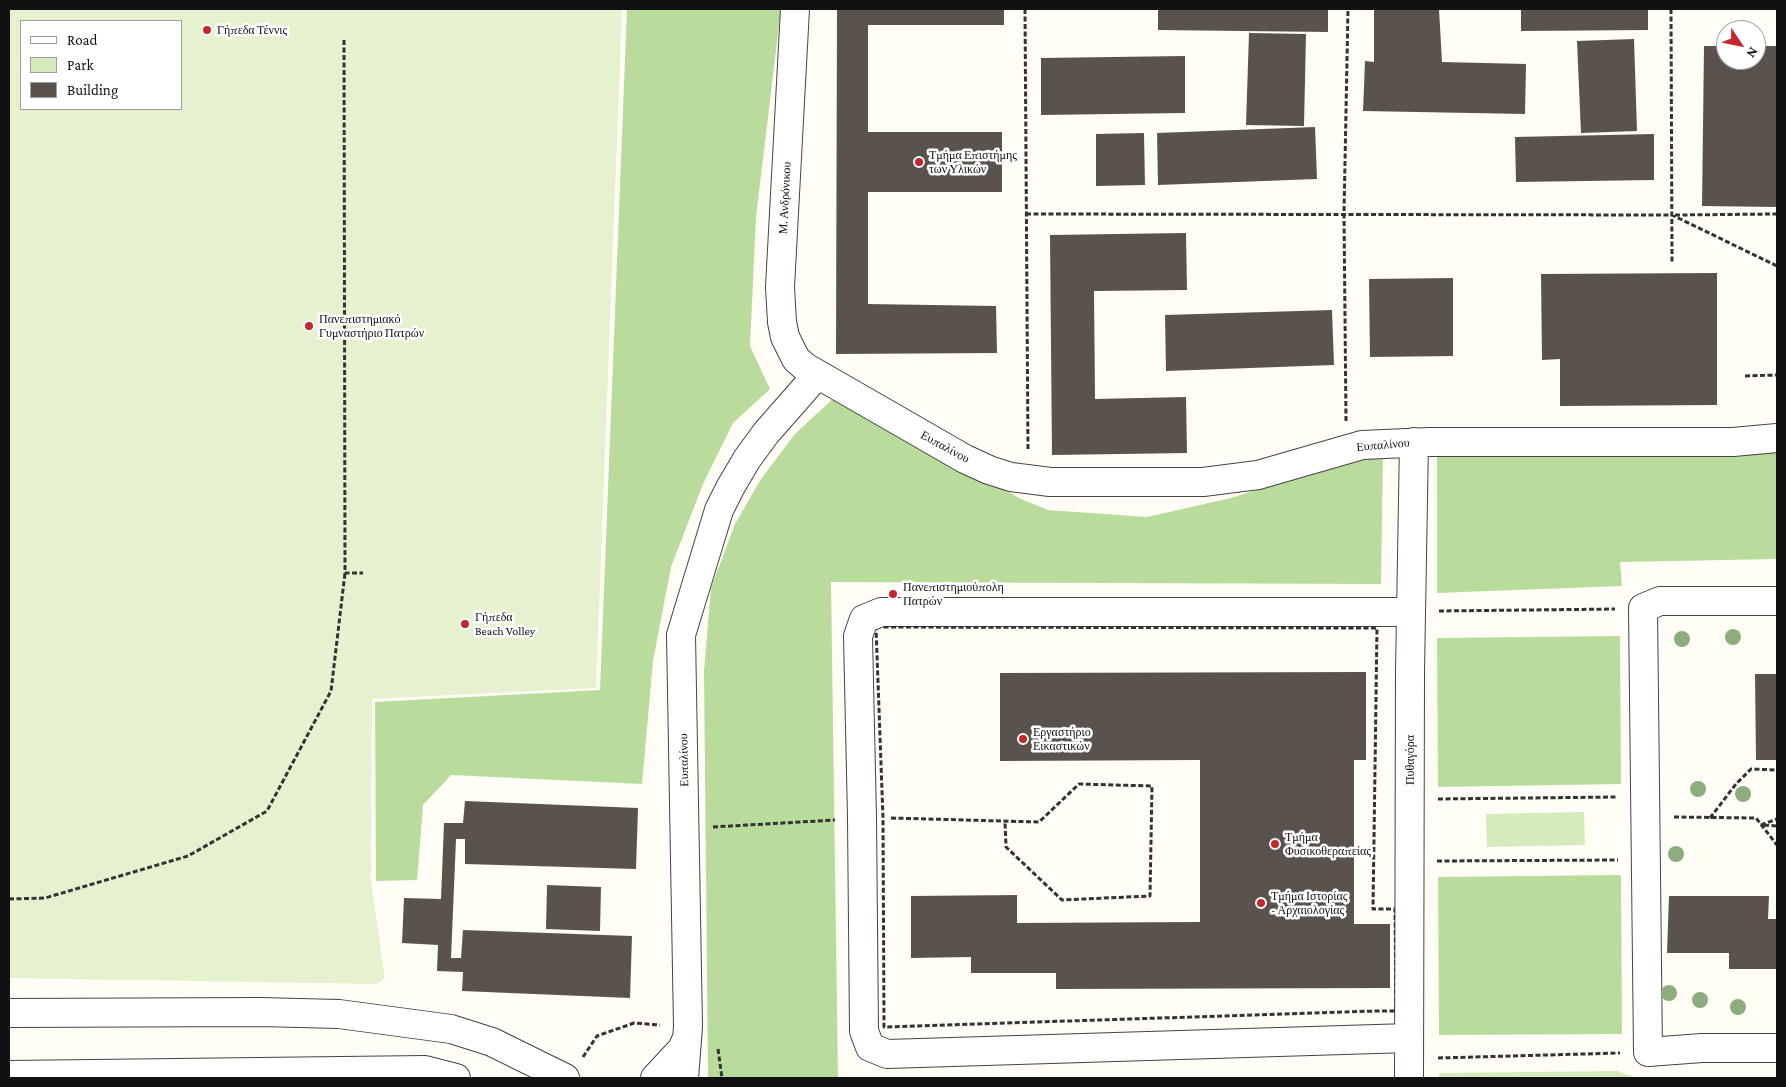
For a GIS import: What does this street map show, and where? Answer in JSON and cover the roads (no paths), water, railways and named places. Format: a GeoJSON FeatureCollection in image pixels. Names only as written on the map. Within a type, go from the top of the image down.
{"type":"FeatureCollection","features":[{"type":"Feature","properties":{"kind":"street","name":"Μ. Ανδρόνικου"},"geometry":{"type":"LineString","coordinates":[[795,9],[780,287],[782,322],[785,337],[796,359],[804,367],[817,375]]}},
{"type":"Feature","properties":{"kind":"street","name":"Ευπαλίνου"},"geometry":{"type":"LineString","coordinates":[[684,1078],[677,1030],[685,829],[681,635],[720,510],[730,488],[752,452],[817,375],[965,459],[1010,478],[1028,480],[1203,482],[1258,475],[1362,445],[1414,442],[1733,442],[1777,438]]}},
{"type":"Feature","properties":{"kind":"street","name":"Πυθαγόρα"},"geometry":{"type":"LineString","coordinates":[[1409,1058],[1410,612],[1414,442]]}},
{"type":"Feature","properties":{"kind":"street"},"geometry":{"type":"LineString","coordinates":[[1777,601],[1660,601],[1643,608],[1648,1052],[1702,1048],[1777,1048]]}},
{"type":"Feature","properties":{"kind":"street"},"geometry":{"type":"LineString","coordinates":[[1409,1058],[887,1054],[870,1047],[864,1031],[873,818],[858,636],[864,619],[880,612],[1410,612]]}},
{"type":"Feature","properties":{"kind":"street"},"geometry":{"type":"LineString","coordinates":[[9,1013],[312,1012],[348,1015],[451,1029],[572,1071]]}},
{"type":"Feature","properties":{"kind":"street"},"geometry":{"type":"LineString","coordinates":[[655,1078],[682,1048],[677,1030]]}},
{"type":"Feature","properties":{"kind":"street"},"geometry":{"type":"LineString","coordinates":[[9,1075],[425,1070],[456,1078]]}},
{"type":"Feature","properties":{"kind":"place","name":"Γήπεδα Τέννις"},"geometry":{"type":"Point","coordinates":[207,30]}},
{"type":"Feature","properties":{"kind":"place","name":"Τμήμα Επιστήμης των Υλικών"},"geometry":{"type":"Point","coordinates":[919,162]}},
{"type":"Feature","properties":{"kind":"place","name":"Πανεπιστημιακό Γυμναστήριο Πατρών"},"geometry":{"type":"Point","coordinates":[309,326]}},
{"type":"Feature","properties":{"kind":"place","name":"Πανεπιστημιούπολη Πατρών"},"geometry":{"type":"Point","coordinates":[893,594]}},
{"type":"Feature","properties":{"kind":"place","name":"Γήπεδα Beach Volley"},"geometry":{"type":"Point","coordinates":[465,624]}},
{"type":"Feature","properties":{"kind":"place","name":"Εργαστήριο Εικαστικών"},"geometry":{"type":"Point","coordinates":[1023,739]}},
{"type":"Feature","properties":{"kind":"place","name":"Τμήμα Φυσικοθεραπείας"},"geometry":{"type":"Point","coordinates":[1275,844]}},
{"type":"Feature","properties":{"kind":"place","name":"Τμήμα Ιστορίας - Αρχαιολογίας"},"geometry":{"type":"Point","coordinates":[1261,903]}}]}
